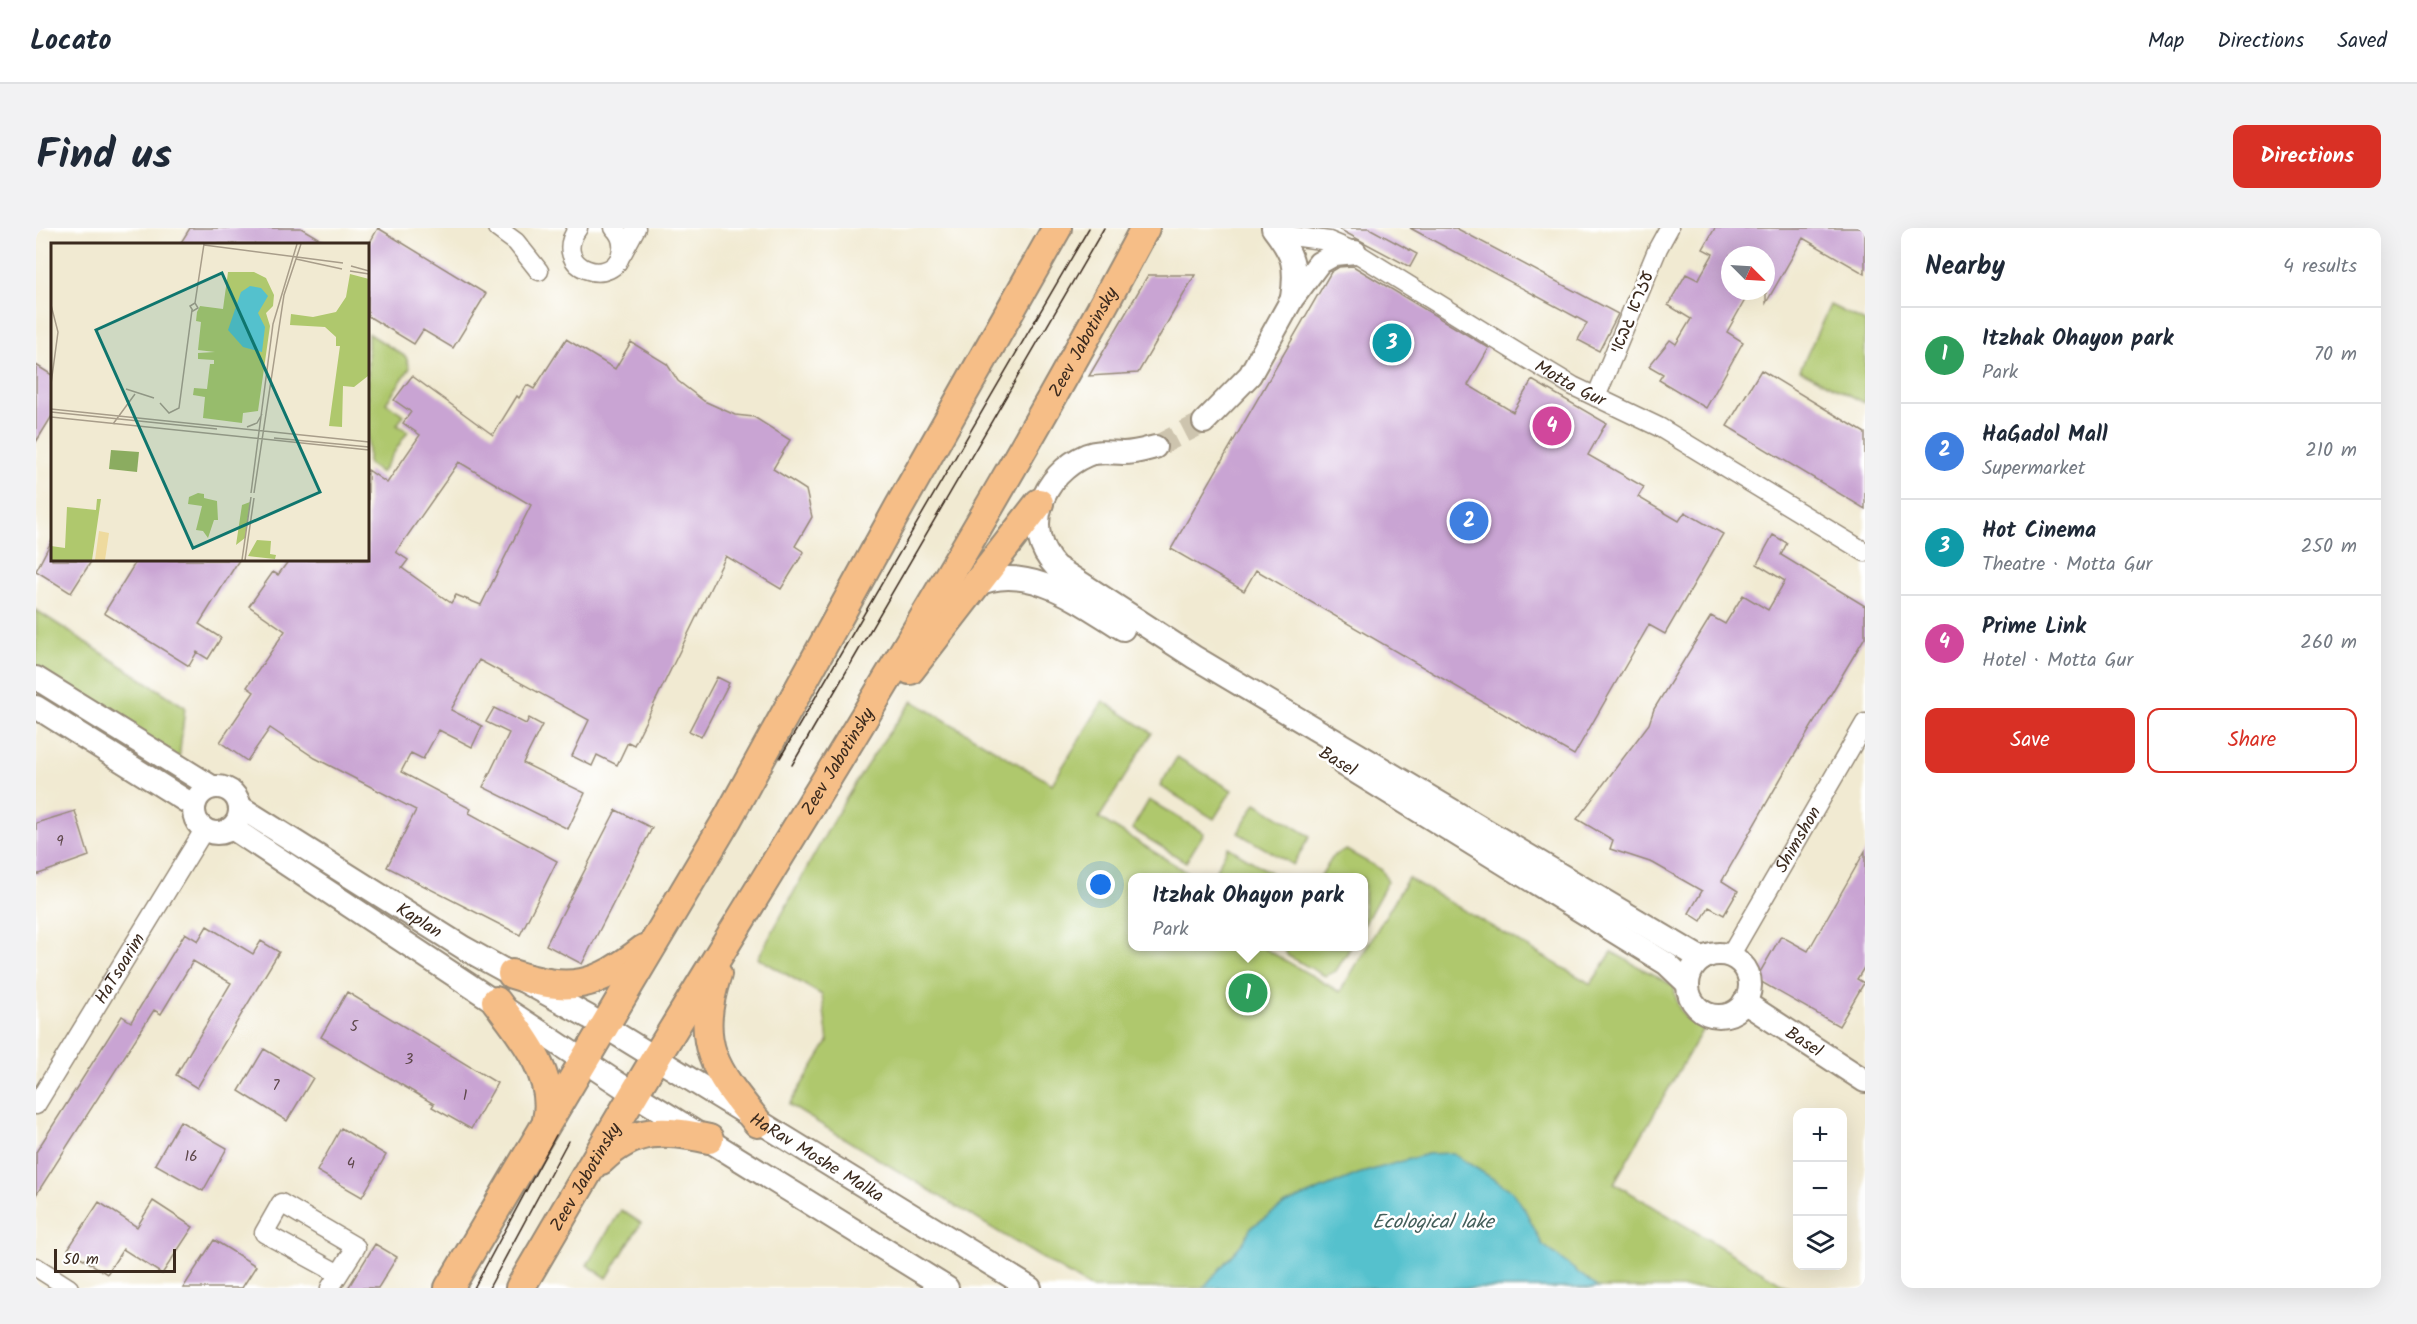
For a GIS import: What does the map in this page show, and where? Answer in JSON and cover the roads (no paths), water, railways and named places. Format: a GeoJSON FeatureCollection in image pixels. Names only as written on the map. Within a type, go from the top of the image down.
{"type":"FeatureCollection","features":[{"type":"Feature","properties":{"kind":"main road"},"geometry":{"type":"LineString","coordinates":[[449,1288],[728,818],[898,509],[1057,228]]}},
{"type":"Feature","properties":{"kind":"main road","name":"Zeev Jabotinsky"},"geometry":{"type":"LineString","coordinates":[[520,1288],[634,1094],[826,782],[1084,341],[1145,228]]}},
{"type":"Feature","properties":{"kind":"main road"},"geometry":{"type":"LineString","coordinates":[[826,782],[1039,503]]}},
{"type":"Feature","properties":{"kind":"main road"},"geometry":{"type":"LineString","coordinates":[[512,974],[541,983],[566,985],[596,981],[625,964],[657,939]]}},
{"type":"Feature","properties":{"kind":"main road"},"geometry":{"type":"LineString","coordinates":[[727,944],[709,1004],[708,1042],[721,1077],[758,1123]]}},
{"type":"Feature","properties":{"kind":"main road"},"geometry":{"type":"LineString","coordinates":[[496,1001],[527,1042],[540,1069],[549,1107],[547,1120]]}},
{"type":"Feature","properties":{"kind":"main road"},"geometry":{"type":"LineString","coordinates":[[589,1172],[616,1146],[651,1132],[672,1132],[709,1139]]}},
{"type":"Feature","properties":{"kind":"street"},"geometry":{"type":"LineString","coordinates":[[497,228],[516,242],[539,271]]}},
{"type":"Feature","properties":{"kind":"street"},"geometry":{"type":"LineString","coordinates":[[578,228],[571,242],[570,251],[578,266],[585,270],[602,272],[616,263],[636,228]]}},
{"type":"Feature","properties":{"kind":"street"},"geometry":{"type":"LineString","coordinates":[[614,228],[621,239],[621,255]]}},
{"type":"Feature","properties":{"kind":"street","name":"עזרא גבאי"},"geometry":{"type":"LineString","coordinates":[[1596,397],[1658,248],[1669,228]]}},
{"type":"Feature","properties":{"kind":"street"},"geometry":{"type":"LineString","coordinates":[[1275,231],[1288,251],[1296,272],[1292,299]]}},
{"type":"Feature","properties":{"kind":"street","name":"Motta Gur"},"geometry":{"type":"LineString","coordinates":[[1275,231],[1329,241],[1355,252],[1513,351],[1596,397],[1659,427],[1865,552]]}},
{"type":"Feature","properties":{"kind":"street"},"geometry":{"type":"LineString","coordinates":[[1204,422],[1250,375],[1292,299],[1319,263],[1335,254],[1355,252]]}},
{"type":"Feature","properties":{"kind":"street"},"geometry":{"type":"LineString","coordinates":[[1039,503],[1055,479],[1071,464],[1089,454],[1137,452],[1155,447]]}},
{"type":"Feature","properties":{"kind":"street","name":"Basel"},"geometry":{"type":"LineString","coordinates":[[1039,503],[1037,525],[1040,545],[1056,567],[1204,663],[1702,958]]}},
{"type":"Feature","properties":{"kind":"street","name":"Basel"},"geometry":{"type":"LineString","coordinates":[[974,586],[997,578],[1020,578],[1034,581],[1075,599],[1667,964],[1688,984]]}},
{"type":"Feature","properties":{"kind":"street"},"geometry":{"type":"LineString","coordinates":[[36,678],[212,787]]}},
{"type":"Feature","properties":{"kind":"street"},"geometry":{"type":"LineString","coordinates":[[36,707],[194,806]]}},
{"type":"Feature","properties":{"kind":"street","name":"Shimshon"},"geometry":{"type":"LineString","coordinates":[[1730,956],[1865,723]]}},
{"type":"Feature","properties":{"kind":"street"},"geometry":{"type":"LineString","coordinates":[[212,787],[219,787],[233,793],[236,817],[218,834],[204,830],[195,818],[194,806],[199,795],[212,787]]}},
{"type":"Feature","properties":{"kind":"street","name":"Kaplan"},"geometry":{"type":"LineString","coordinates":[[236,817],[603,1027]]}},
{"type":"Feature","properties":{"kind":"street","name":"Kaplan"},"geometry":{"type":"LineString","coordinates":[[236,817],[496,1001],[583,1059]]}},
{"type":"Feature","properties":{"kind":"street","name":"HaTsoarim"},"geometry":{"type":"LineString","coordinates":[[36,1105],[204,830]]}},
{"type":"Feature","properties":{"kind":"street"},"geometry":{"type":"LineString","coordinates":[[1712,955],[1730,956],[1738,961],[1749,976],[1750,985],[1744,1002],[1729,1014],[1710,1015],[1694,1004],[1688,984],[1690,973],[1702,958],[1712,955]]}},
{"type":"Feature","properties":{"kind":"street","name":"Basel"},"geometry":{"type":"LineString","coordinates":[[1744,1002],[1865,1081]]}},
{"type":"Feature","properties":{"kind":"street","name":"HaRav Moshe Malka"},"geometry":{"type":"LineString","coordinates":[[603,1027],[1030,1288]]}},
{"type":"Feature","properties":{"kind":"street"},"geometry":{"type":"LineString","coordinates":[[583,1059],[634,1094],[947,1288]]}},
{"type":"Feature","properties":{"kind":"street"},"geometry":{"type":"LineString","coordinates":[[281,1203],[356,1247],[334,1281],[264,1233],[281,1203]]}},
{"type":"Feature","properties":{"kind":"street"},"geometry":{"type":"LineString","coordinates":[[36,1267],[69,1288]]}},
{"type":"Feature","properties":{"kind":"water","name":"Ecological lake"},"geometry":{"type":"Polygon","coordinates":[[[1452,1153],[1511,1190],[1524,1208],[1542,1244],[1598,1288],[1203,1288],[1244,1241],[1251,1227],[1286,1204],[1358,1174],[1427,1154],[1452,1153]]]}},
{"type":"Feature","properties":{"kind":"tunnel"},"geometry":{"type":"LineString","coordinates":[[1155,447],[1204,422]]}},
{"type":"Feature","properties":{"kind":"tram line"},"geometry":{"type":"LineString","coordinates":[[780,758],[1089,228]]}},
{"type":"Feature","properties":{"kind":"tram line"},"geometry":{"type":"LineString","coordinates":[[792,765],[1104,228]]}},
{"type":"Feature","properties":{"kind":"tram line"},"geometry":{"type":"LineString","coordinates":[[474,1288],[556,1135]]}},
{"type":"Feature","properties":{"kind":"tram line"},"geometry":{"type":"LineString","coordinates":[[489,1288],[568,1141]]}},
{"type":"Feature","properties":{"kind":"place","name":"Hot Cinema"},"geometry":{"type":"Point","coordinates":[1392,343]}},
{"type":"Feature","properties":{"kind":"place","name":"Prime Link"},"geometry":{"type":"Point","coordinates":[1552,426]}},
{"type":"Feature","properties":{"kind":"place","name":"HaGadol Mall"},"geometry":{"type":"Point","coordinates":[1469,521]}},
{"type":"Feature","properties":{"kind":"place","name":"Itzhak Ohayon park"},"geometry":{"type":"Point","coordinates":[1248,993]}}]}
